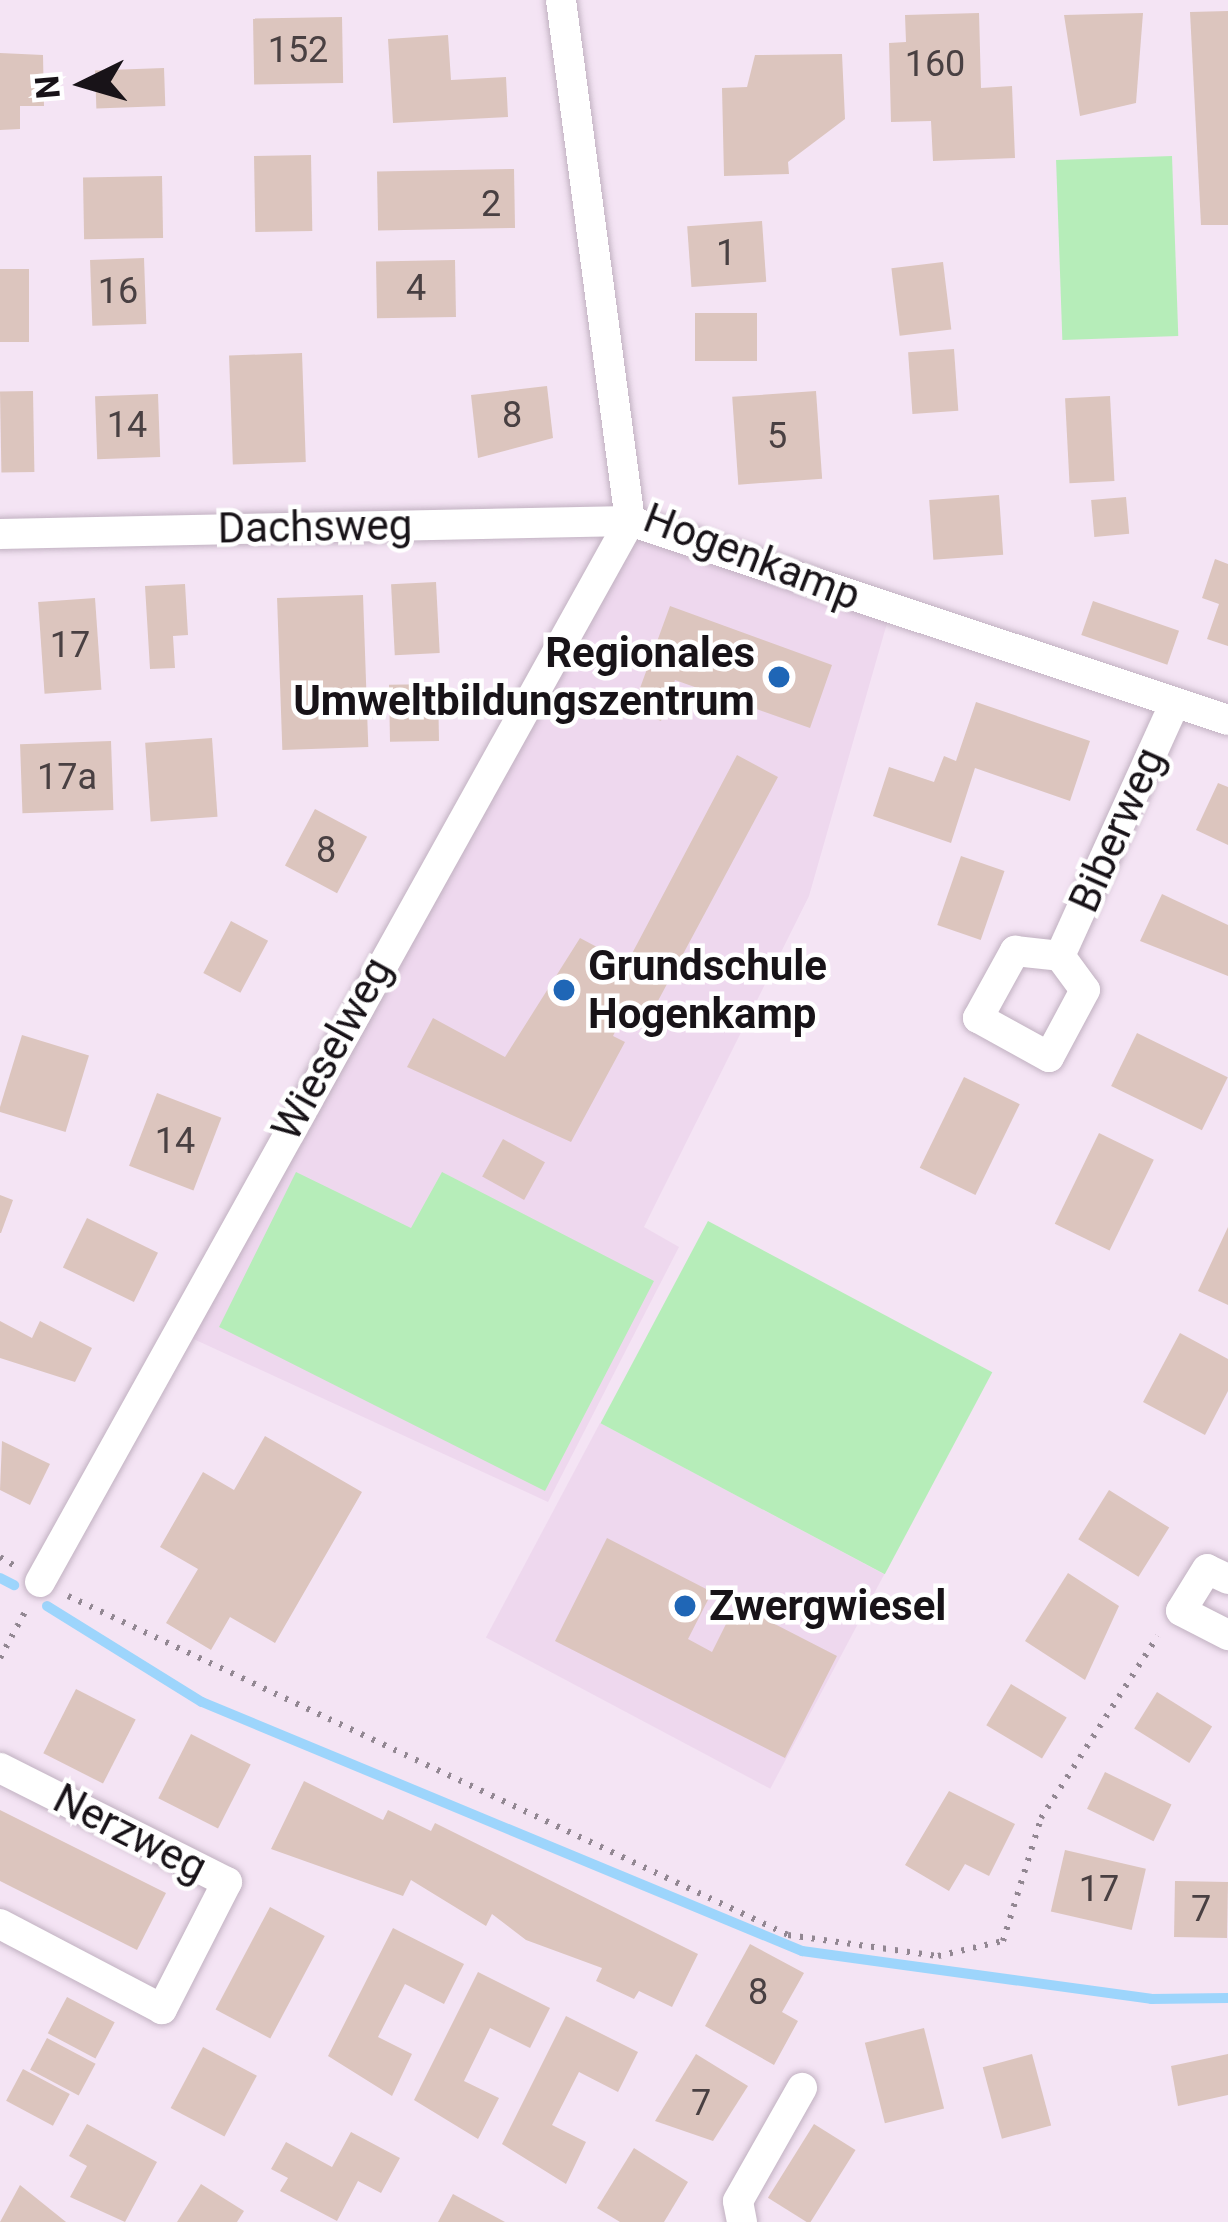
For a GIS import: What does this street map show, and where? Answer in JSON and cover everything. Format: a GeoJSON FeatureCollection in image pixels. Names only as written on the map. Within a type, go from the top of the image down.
{"type":"FeatureCollection","features":[{"type":"Feature","properties":{"kind":"street","name":"Hogenkamp"},"geometry":{"type":"LineString","coordinates":[[561,0],[630,520],[1228,720]]}},
{"type":"Feature","properties":{"kind":"street","name":"Dachsweg"},"geometry":{"type":"LineString","coordinates":[[0,534],[630,520]]}},
{"type":"Feature","properties":{"kind":"street","name":"Wieselweg"},"geometry":{"type":"LineString","coordinates":[[40,1582],[630,520]]}},
{"type":"Feature","properties":{"kind":"street","name":"Biberweg"},"geometry":{"type":"LineString","coordinates":[[1060,956],[1175,703]]}},
{"type":"Feature","properties":{"kind":"street"},"geometry":{"type":"LineString","coordinates":[[1228,1579],[1207,1569],[1181,1611],[1228,1635]]}},
{"type":"Feature","properties":{"kind":"street","name":"Nerzweg"},"geometry":{"type":"LineString","coordinates":[[0,1768],[227,1882],[162,2009],[0,1924]]}},
{"type":"Feature","properties":{"kind":"street"},"geometry":{"type":"LineString","coordinates":[[742,2222],[738,2201],[802,2088]]}},
{"type":"Feature","properties":{"kind":"path"},"geometry":{"type":"LineString","coordinates":[[40,1582],[212,1673],[788,1935],[938,1956],[1003,1942],[1041,1818],[1146,1648],[1181,1611]]}},
{"type":"Feature","properties":{"kind":"path"},"geometry":{"type":"LineString","coordinates":[[0,1658],[16,1629]]}},
{"type":"Feature","properties":{"kind":"shaded area","name":"Grundschule Hogenkamp"},"geometry":{"type":"Polygon","coordinates":[[[630,521],[891,609],[809,896],[644,1227],[679,1247],[548,1502],[174,1330],[630,521]]]}},
{"type":"Feature","properties":{"kind":"shaded area","name":"Zwergwiesel"},"geometry":{"type":"Polygon","coordinates":[[[600,1423],[884,1574],[770,1789],[486,1638],[600,1423]]]}},
{"type":"Feature","properties":{"kind":"green space"},"geometry":{"type":"Polygon","coordinates":[[[1172,156],[1178,336],[1062,340],[1056,160],[1172,156]]]}},
{"type":"Feature","properties":{"kind":"green space"},"geometry":{"type":"Polygon","coordinates":[[[296,1172],[411,1228],[442,1172],[654,1281],[545,1491],[219,1327],[296,1172]]]}},
{"type":"Feature","properties":{"kind":"green space"},"geometry":{"type":"Polygon","coordinates":[[[708,1221],[992,1372],[885,1574],[600,1423],[708,1221]]]}},
{"type":"Feature","properties":{"kind":"building"},"geometry":{"type":"Polygon","coordinates":[[[1228,11],[1228,225],[1201,225],[1190,12],[1228,11]]]}},
{"type":"Feature","properties":{"kind":"building"},"geometry":{"type":"Polygon","coordinates":[[[979,13],[981,88],[1012,86],[1015,158],[933,161],[931,121],[891,122],[889,43],[906,42],[905,15],[979,13]]]}},
{"type":"Feature","properties":{"kind":"building"},"geometry":{"type":"Polygon","coordinates":[[[1143,13],[1136,103],[1080,116],[1064,15],[1143,13]]]}},
{"type":"Feature","properties":{"kind":"building"},"geometry":{"type":"Polygon","coordinates":[[[342,17],[343,83],[254,85],[253,19],[342,17]]]}},
{"type":"Feature","properties":{"kind":"building"},"geometry":{"type":"Polygon","coordinates":[[[448,35],[451,80],[506,77],[508,117],[393,123],[388,39],[448,35]]]}},
{"type":"Feature","properties":{"kind":"building"},"geometry":{"type":"Polygon","coordinates":[[[0,53],[43,55],[44,106],[20,106],[20,129],[0,130],[0,53]]]}},
{"type":"Feature","properties":{"kind":"building"},"geometry":{"type":"Polygon","coordinates":[[[842,54],[845,119],[788,162],[789,174],[724,176],[722,88],[747,87],[755,55],[842,54]]]}},
{"type":"Feature","properties":{"kind":"building"},"geometry":{"type":"Polygon","coordinates":[[[164,68],[165,106],[96,108],[95,70],[164,68]]]}},
{"type":"Feature","properties":{"kind":"building"},"geometry":{"type":"Polygon","coordinates":[[[311,155],[312,231],[255,232],[254,156],[311,155]]]}},
{"type":"Feature","properties":{"kind":"building"},"geometry":{"type":"Polygon","coordinates":[[[514,169],[515,228],[378,230],[377,171],[514,169]]]}},
{"type":"Feature","properties":{"kind":"building"},"geometry":{"type":"Polygon","coordinates":[[[162,176],[163,238],[84,239],[83,177],[162,176]]]}},
{"type":"Feature","properties":{"kind":"building"},"geometry":{"type":"Polygon","coordinates":[[[762,221],[766,282],[691,287],[687,226],[762,221]]]}},
{"type":"Feature","properties":{"kind":"building"},"geometry":{"type":"Polygon","coordinates":[[[144,258],[146,324],[92,326],[90,260],[144,258]]]}},
{"type":"Feature","properties":{"kind":"building"},"geometry":{"type":"Polygon","coordinates":[[[455,260],[456,317],[377,318],[376,261],[455,260]]]}},
{"type":"Feature","properties":{"kind":"building"},"geometry":{"type":"Polygon","coordinates":[[[943,262],[951,329],[900,336],[891,268],[943,262]]]}},
{"type":"Feature","properties":{"kind":"building"},"geometry":{"type":"Polygon","coordinates":[[[0,269],[29,269],[29,342],[0,342],[0,269]]]}},
{"type":"Feature","properties":{"kind":"building"},"geometry":{"type":"Polygon","coordinates":[[[695,313],[757,313],[757,361],[695,361],[695,313]]]}},
{"type":"Feature","properties":{"kind":"building"},"geometry":{"type":"Polygon","coordinates":[[[954,349],[958,411],[912,414],[908,352],[954,349]]]}},
{"type":"Feature","properties":{"kind":"building"},"geometry":{"type":"Polygon","coordinates":[[[302,353],[306,462],[233,464],[229,356],[302,353]]]}},
{"type":"Feature","properties":{"kind":"building"},"geometry":{"type":"Polygon","coordinates":[[[547,386],[553,438],[478,458],[471,395],[547,386]]]}},
{"type":"Feature","properties":{"kind":"building"},"geometry":{"type":"Polygon","coordinates":[[[33,391],[34,472],[1,473],[0,392],[33,391]]]}},
{"type":"Feature","properties":{"kind":"building"},"geometry":{"type":"Polygon","coordinates":[[[816,391],[822,479],[738,485],[732,397],[816,391]]]}},
{"type":"Feature","properties":{"kind":"building"},"geometry":{"type":"Polygon","coordinates":[[[158,394],[160,457],[97,459],[95,396],[158,394]]]}},
{"type":"Feature","properties":{"kind":"building"},"geometry":{"type":"Polygon","coordinates":[[[1110,396],[1114,481],[1070,483],[1065,398],[1110,396]]]}},
{"type":"Feature","properties":{"kind":"building"},"geometry":{"type":"Polygon","coordinates":[[[999,495],[1003,555],[933,560],[929,500],[999,495]]]}},
{"type":"Feature","properties":{"kind":"building"},"geometry":{"type":"Polygon","coordinates":[[[1126,497],[1129,534],[1094,537],[1091,500],[1126,497]]]}},
{"type":"Feature","properties":{"kind":"building"},"geometry":{"type":"Polygon","coordinates":[[[1215,559],[1228,564],[1228,646],[1207,639],[1219,604],[1202,598],[1215,559]]]}},
{"type":"Feature","properties":{"kind":"building"},"geometry":{"type":"Polygon","coordinates":[[[436,582],[440,653],[395,655],[391,584],[436,582]]]}},
{"type":"Feature","properties":{"kind":"building"},"geometry":{"type":"Polygon","coordinates":[[[185,584],[188,635],[173,636],[175,668],[150,669],[145,586],[185,584]]]}},
{"type":"Feature","properties":{"kind":"building"},"geometry":{"type":"Polygon","coordinates":[[[363,595],[368,747],[282,750],[277,598],[363,595]]]}},
{"type":"Feature","properties":{"kind":"building"},"geometry":{"type":"Polygon","coordinates":[[[95,598],[101,690],[45,694],[38,602],[95,598]]]}},
{"type":"Feature","properties":{"kind":"building"},"geometry":{"type":"Polygon","coordinates":[[[1093,601],[1179,631],[1167,665],[1081,635],[1093,601]]]}},
{"type":"Feature","properties":{"kind":"building"},"geometry":{"type":"Polygon","coordinates":[[[670,606],[832,665],[810,728],[675,680],[661,721],[632,710],[670,606]]]}},
{"type":"Feature","properties":{"kind":"building"},"geometry":{"type":"Polygon","coordinates":[[[438,684],[439,741],[390,742],[389,685],[438,684]]]}},
{"type":"Feature","properties":{"kind":"building"},"geometry":{"type":"Polygon","coordinates":[[[976,702],[1090,741],[1070,801],[975,768],[951,843],[873,816],[889,767],[934,782],[944,756],[956,761],[976,702]]]}},
{"type":"Feature","properties":{"kind":"building"},"geometry":{"type":"Polygon","coordinates":[[[212,738],[218,817],[151,821],[145,743],[212,738]]]}},
{"type":"Feature","properties":{"kind":"building"},"geometry":{"type":"Polygon","coordinates":[[[111,741],[113,810],[22,813],[20,744],[111,741]]]}},
{"type":"Feature","properties":{"kind":"building","name":"Grundschule Hogenkamp"},"geometry":{"type":"Polygon","coordinates":[[[737,755],[778,777],[644,1027],[623,1016],[613,1036],[625,1042],[571,1142],[407,1067],[433,1018],[505,1057],[580,938],[627,963],[737,755]]]}},
{"type":"Feature","properties":{"kind":"building"},"geometry":{"type":"Polygon","coordinates":[[[1218,783],[1228,787],[1228,845],[1196,830],[1218,783]]]}},
{"type":"Feature","properties":{"kind":"building"},"geometry":{"type":"Polygon","coordinates":[[[315,809],[367,837],[337,893],[285,866],[315,809]]]}},
{"type":"Feature","properties":{"kind":"building"},"geometry":{"type":"Polygon","coordinates":[[[961,856],[1004,871],[981,940],[937,925],[961,856]]]}},
{"type":"Feature","properties":{"kind":"building"},"geometry":{"type":"Polygon","coordinates":[[[1162,894],[1228,925],[1228,976],[1140,941],[1162,894]]]}},
{"type":"Feature","properties":{"kind":"building"},"geometry":{"type":"Polygon","coordinates":[[[231,921],[268,941],[240,993],[203,973],[231,921]]]}},
{"type":"Feature","properties":{"kind":"building"},"geometry":{"type":"Polygon","coordinates":[[[1137,1033],[1228,1077],[1202,1130],[1111,1086],[1137,1033]]]}},
{"type":"Feature","properties":{"kind":"building"},"geometry":{"type":"Polygon","coordinates":[[[22,1035],[89,1055],[66,1132],[0,1112],[22,1035]]]}},
{"type":"Feature","properties":{"kind":"building"},"geometry":{"type":"Polygon","coordinates":[[[964,1077],[1020,1104],[975,1195],[920,1168],[964,1077]]]}},
{"type":"Feature","properties":{"kind":"building"},"geometry":{"type":"Polygon","coordinates":[[[157,1093],[221,1118],[193,1191],[129,1166],[157,1093]]]}},
{"type":"Feature","properties":{"kind":"building"},"geometry":{"type":"Polygon","coordinates":[[[1099,1133],[1154,1160],[1110,1251],[1055,1224],[1099,1133]]]}},
{"type":"Feature","properties":{"kind":"building"},"geometry":{"type":"Polygon","coordinates":[[[503,1139],[545,1162],[524,1200],[482,1177],[503,1139]]]}},
{"type":"Feature","properties":{"kind":"building"},"geometry":{"type":"Polygon","coordinates":[[[0,1195],[13,1200],[1,1233],[0,1233],[0,1195]]]}},
{"type":"Feature","properties":{"kind":"building"},"geometry":{"type":"Polygon","coordinates":[[[87,1218],[158,1253],[134,1302],[63,1267],[87,1218]]]}},
{"type":"Feature","properties":{"kind":"building"},"geometry":{"type":"Polygon","coordinates":[[[1228,1227],[1228,1305],[1198,1291],[1228,1227]]]}},
{"type":"Feature","properties":{"kind":"building"},"geometry":{"type":"Polygon","coordinates":[[[0,1321],[32,1338],[40,1321],[92,1348],[75,1382],[0,1358],[0,1321]]]}},
{"type":"Feature","properties":{"kind":"building"},"geometry":{"type":"Polygon","coordinates":[[[1180,1333],[1228,1359],[1228,1391],[1205,1435],[1143,1402],[1180,1333]]]}},
{"type":"Feature","properties":{"kind":"building"},"geometry":{"type":"Polygon","coordinates":[[[265,1436],[362,1492],[275,1643],[230,1617],[211,1650],[166,1623],[198,1569],[160,1547],[203,1472],[234,1490],[265,1436]]]}},
{"type":"Feature","properties":{"kind":"building"},"geometry":{"type":"Polygon","coordinates":[[[2,1441],[50,1464],[30,1505],[0,1490],[2,1441]]]}},
{"type":"Feature","properties":{"kind":"building"},"geometry":{"type":"Polygon","coordinates":[[[1109,1490],[1169,1528],[1138,1577],[1078,1539],[1109,1490]]]}},
{"type":"Feature","properties":{"kind":"building"},"geometry":{"type":"Polygon","coordinates":[[[607,1538],[712,1592],[688,1639],[712,1652],[736,1604],[837,1656],[785,1758],[555,1641],[607,1538]]]}},
{"type":"Feature","properties":{"kind":"building"},"geometry":{"type":"Polygon","coordinates":[[[1068,1573],[1119,1606],[1085,1680],[1025,1641],[1068,1573]]]}},
{"type":"Feature","properties":{"kind":"building"},"geometry":{"type":"Polygon","coordinates":[[[1011,1684],[1067,1717],[1042,1759],[986,1725],[1011,1684]]]}},
{"type":"Feature","properties":{"kind":"building"},"geometry":{"type":"Polygon","coordinates":[[[76,1689],[136,1719],[103,1784],[43,1753],[76,1689]]]}},
{"type":"Feature","properties":{"kind":"building"},"geometry":{"type":"Polygon","coordinates":[[[1157,1692],[1212,1726],[1189,1763],[1134,1728],[1157,1692]]]}},
{"type":"Feature","properties":{"kind":"building"},"geometry":{"type":"Polygon","coordinates":[[[191,1734],[251,1764],[218,1829],[158,1798],[191,1734]]]}},
{"type":"Feature","properties":{"kind":"building"},"geometry":{"type":"Polygon","coordinates":[[[1105,1772],[1172,1804],[1154,1841],[1087,1809],[1105,1772]]]}},
{"type":"Feature","properties":{"kind":"building"},"geometry":{"type":"Polygon","coordinates":[[[304,1781],[383,1820],[388,1810],[431,1831],[435,1823],[698,1954],[672,2007],[639,1991],[634,1999],[596,1981],[602,1968],[526,1940],[492,1914],[486,1926],[411,1880],[403,1896],[271,1849],[304,1781]]]}},
{"type":"Feature","properties":{"kind":"building"},"geometry":{"type":"Polygon","coordinates":[[[949,1791],[1015,1824],[989,1876],[965,1864],[949,1891],[905,1865],[949,1791]]]}},
{"type":"Feature","properties":{"kind":"building"},"geometry":{"type":"Polygon","coordinates":[[[0,1810],[166,1893],[137,1950],[0,1881],[0,1810]]]}},
{"type":"Feature","properties":{"kind":"building"},"geometry":{"type":"Polygon","coordinates":[[[1065,1850],[1146,1869],[1132,1930],[1051,1911],[1065,1850]]]}},
{"type":"Feature","properties":{"kind":"building"},"geometry":{"type":"Polygon","coordinates":[[[1175,1881],[1228,1882],[1227,1938],[1174,1937],[1175,1881]]]}},
{"type":"Feature","properties":{"kind":"building"},"geometry":{"type":"Polygon","coordinates":[[[270,1907],[325,1936],[270,2039],[216,2009],[270,1907]]]}},
{"type":"Feature","properties":{"kind":"building"},"geometry":{"type":"Polygon","coordinates":[[[393,1928],[464,1964],[444,2004],[405,1984],[378,2037],[412,2054],[392,2096],[328,2056],[393,1928]]]}},
{"type":"Feature","properties":{"kind":"building"},"geometry":{"type":"Polygon","coordinates":[[[750,1944],[804,1973],[782,2012],[798,2021],[774,2065],[705,2026],[750,1944]]]}},
{"type":"Feature","properties":{"kind":"building"},"geometry":{"type":"Polygon","coordinates":[[[478,1972],[550,2008],[530,2048],[490,2028],[464,2081],[499,2098],[478,2139],[414,2100],[478,1972]]]}},
{"type":"Feature","properties":{"kind":"building"},"geometry":{"type":"Polygon","coordinates":[[[67,1997],[115,2022],[95,2059],[48,2033],[67,1997]]]}},
{"type":"Feature","properties":{"kind":"building"},"geometry":{"type":"Polygon","coordinates":[[[566,2016],[638,2052],[618,2092],[579,2072],[552,2125],[586,2142],[566,2184],[502,2144],[566,2016]]]}},
{"type":"Feature","properties":{"kind":"building"},"geometry":{"type":"Polygon","coordinates":[[[924,2028],[944,2109],[885,2123],[865,2043],[924,2028]]]}},
{"type":"Feature","properties":{"kind":"building"},"geometry":{"type":"Polygon","coordinates":[[[47,2038],[96,2064],[79,2096],[30,2070],[47,2038]]]}},
{"type":"Feature","properties":{"kind":"building"},"geometry":{"type":"Polygon","coordinates":[[[203,2047],[257,2076],[224,2137],[171,2108],[203,2047]]]}},
{"type":"Feature","properties":{"kind":"building"},"geometry":{"type":"Polygon","coordinates":[[[696,2054],[748,2086],[713,2141],[655,2121],[696,2054]]]}},
{"type":"Feature","properties":{"kind":"building"},"geometry":{"type":"Polygon","coordinates":[[[1032,2054],[1051,2125],[1002,2139],[983,2067],[1032,2054]]]}},
{"type":"Feature","properties":{"kind":"building"},"geometry":{"type":"Polygon","coordinates":[[[1228,2054],[1228,2095],[1178,2106],[1171,2066],[1228,2054]]]}},
{"type":"Feature","properties":{"kind":"building"},"geometry":{"type":"Polygon","coordinates":[[[23,2069],[70,2094],[53,2126],[6,2101],[23,2069]]]}},
{"type":"Feature","properties":{"kind":"building"},"geometry":{"type":"Polygon","coordinates":[[[87,2124],[157,2162],[125,2222],[70,2197],[87,2166],[69,2156],[87,2124]]]}},
{"type":"Feature","properties":{"kind":"building"},"geometry":{"type":"Polygon","coordinates":[[[814,2124],[856,2150],[811,2222],[768,2198],[814,2124]]]}},
{"type":"Feature","properties":{"kind":"building"},"geometry":{"type":"Polygon","coordinates":[[[351,2132],[400,2158],[381,2193],[358,2181],[337,2221],[280,2191],[288,2178],[271,2169],[286,2142],[332,2167],[351,2132]]]}},
{"type":"Feature","properties":{"kind":"building"},"geometry":{"type":"Polygon","coordinates":[[[634,2148],[688,2182],[664,2222],[620,2222],[597,2208],[634,2148]]]}},
{"type":"Feature","properties":{"kind":"building"},"geometry":{"type":"Polygon","coordinates":[[[201,2184],[244,2211],[237,2222],[177,2222],[201,2184]]]}},
{"type":"Feature","properties":{"kind":"building"},"geometry":{"type":"Polygon","coordinates":[[[20,2185],[66,2222],[0,2222],[20,2185]]]}},
{"type":"Feature","properties":{"kind":"building"},"geometry":{"type":"Polygon","coordinates":[[[453,2194],[505,2222],[438,2222],[453,2194]]]}},
{"type":"Feature","properties":{"kind":"waterway"},"geometry":{"type":"LineString","coordinates":[[0,1578],[14,1585]]}},
{"type":"Feature","properties":{"kind":"waterway"},"geometry":{"type":"LineString","coordinates":[[47,1606],[202,1702],[802,1951],[1151,1999],[1228,1998]]}},
{"type":"Feature","properties":{"kind":"place","name":"Regionales Umweltbildungszentrum"},"geometry":{"type":"Point","coordinates":[779,677]}},
{"type":"Feature","properties":{"kind":"place","name":"Grundschule Hogenkamp"},"geometry":{"type":"Point","coordinates":[564,990]}},
{"type":"Feature","properties":{"kind":"place","name":"Zwergwiesel"},"geometry":{"type":"Point","coordinates":[685,1606]}}]}
